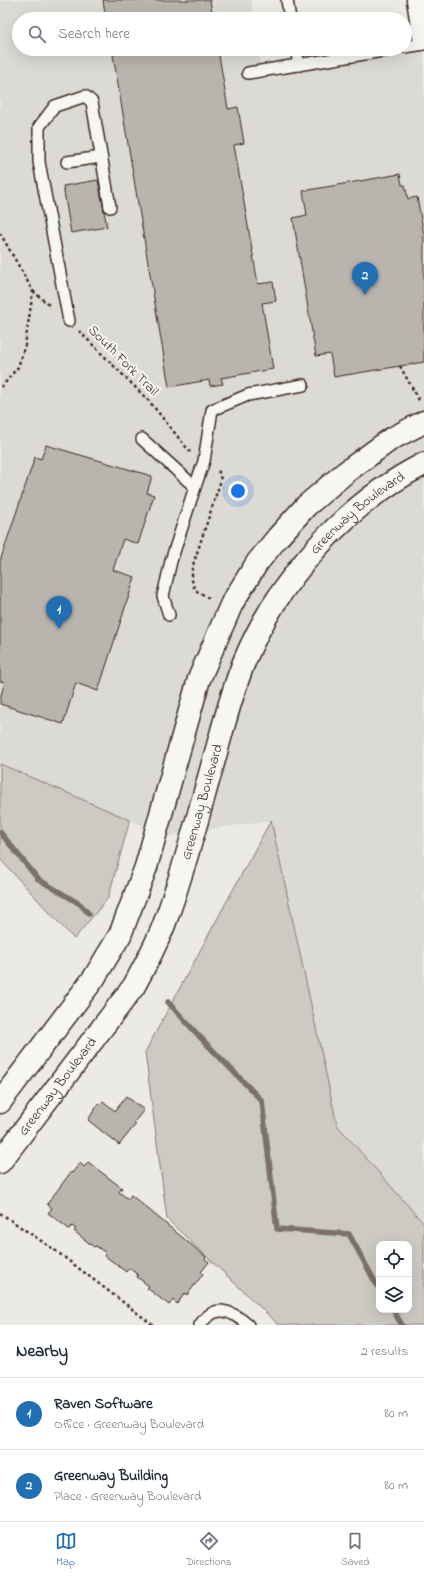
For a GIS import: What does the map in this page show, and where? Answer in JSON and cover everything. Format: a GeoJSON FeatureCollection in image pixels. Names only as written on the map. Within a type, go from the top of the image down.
{"type":"FeatureCollection","features":[{"type":"Feature","properties":{"kind":"street"},"geometry":{"type":"LineString","coordinates":[[418,0],[424,37]]}},
{"type":"Feature","properties":{"kind":"street"},"geometry":{"type":"LineString","coordinates":[[0,1102],[94,978],[120,935],[135,900],[146,867],[199,679],[232,603],[257,563],[306,506],[346,472],[391,439],[422,412]]}},
{"type":"Feature","properties":{"kind":"street","name":"Greenway Boulevard"},"geometry":{"type":"LineString","coordinates":[[0,1162],[134,986],[151,954],[165,924],[178,885],[233,693],[244,661],[271,609],[302,565],[340,524],[378,492],[424,464]]}},
{"type":"Feature","properties":{"kind":"lane"},"geometry":{"type":"LineString","coordinates":[[287,0],[289,12]]}},
{"type":"Feature","properties":{"kind":"lane"},"geometry":{"type":"LineString","coordinates":[[412,46],[424,44]]}},
{"type":"Feature","properties":{"kind":"lane"},"geometry":{"type":"LineString","coordinates":[[297,56],[299,65]]}},
{"type":"Feature","properties":{"kind":"lane"},"geometry":{"type":"LineString","coordinates":[[248,73],[353,56]]}},
{"type":"Feature","properties":{"kind":"lane"},"geometry":{"type":"LineString","coordinates":[[69,321],[39,162],[39,127],[55,106],[85,96],[92,102],[110,207]]}},
{"type":"Feature","properties":{"kind":"lane"},"geometry":{"type":"LineString","coordinates":[[67,162],[101,157]]}},
{"type":"Feature","properties":{"kind":"lane"},"geometry":{"type":"LineString","coordinates":[[169,615],[163,596],[171,561],[204,461],[212,410],[248,395],[303,385]]}},
{"type":"Feature","properties":{"kind":"lane"},"geometry":{"type":"LineString","coordinates":[[142,439],[195,487]]}},
{"type":"Feature","properties":{"kind":"lane"},"geometry":{"type":"LineString","coordinates":[[200,1325],[209,1315],[224,1311],[234,1314],[248,1325]]}},
{"type":"Feature","properties":{"kind":"path","name":"South Fork Trail"},"geometry":{"type":"LineString","coordinates":[[0,233],[1,238],[33,291],[69,321],[149,401],[191,453]]}},
{"type":"Feature","properties":{"kind":"path"},"geometry":{"type":"LineString","coordinates":[[0,389],[18,367],[25,345],[33,291]]}},
{"type":"Feature","properties":{"kind":"path"},"geometry":{"type":"LineString","coordinates":[[400,366],[422,412]]}},
{"type":"Feature","properties":{"kind":"path"},"geometry":{"type":"LineString","coordinates":[[209,598],[195,590],[192,580],[192,568],[221,480],[218,469]]}},
{"type":"Feature","properties":{"kind":"path"},"geometry":{"type":"LineString","coordinates":[[0,1213],[56,1251],[153,1325]]}},
{"type":"Feature","properties":{"kind":"shaded area"},"geometry":{"type":"Polygon","coordinates":[[[0,0],[251,0],[253,12],[12,12],[12,56],[259,56],[261,65],[308,56],[412,56],[412,36],[423,34],[424,0],[424,1224],[337,1125],[271,820],[167,836],[0,764],[0,0]]]}},
{"type":"Feature","properties":{"kind":"shaded area"},"geometry":{"type":"Polygon","coordinates":[[[0,764],[130,820],[108,898],[74,939],[0,859],[0,764]]]}},
{"type":"Feature","properties":{"kind":"shaded area"},"geometry":{"type":"Polygon","coordinates":[[[271,820],[337,1125],[424,1224],[424,1325],[279,1325],[167,1219],[145,1052],[271,820]]]}},
{"type":"Feature","properties":{"kind":"building"},"geometry":{"type":"Polygon","coordinates":[[[103,0],[210,0],[212,12],[105,12],[103,0]]]}},
{"type":"Feature","properties":{"kind":"building"},"geometry":{"type":"Polygon","coordinates":[[[113,56],[219,56],[228,109],[238,107],[244,143],[234,145],[258,284],[273,282],[276,301],[262,303],[273,369],[221,378],[223,384],[210,386],[209,380],[169,387],[113,56]]]}},
{"type":"Feature","properties":{"kind":"building"},"geometry":{"type":"Polygon","coordinates":[[[400,174],[402,185],[405,185],[408,199],[417,197],[424,235],[424,362],[334,377],[330,354],[316,356],[293,218],[307,215],[303,191],[400,174]]]}},
{"type":"Feature","properties":{"kind":"building"},"geometry":{"type":"Polygon","coordinates":[[[98,180],[107,227],[71,233],[63,186],[98,180]]]}},
{"type":"Feature","properties":{"kind":"building"},"geometry":{"type":"Polygon","coordinates":[[[46,445],[152,476],[147,493],[154,495],[138,544],[123,539],[113,570],[135,577],[98,691],[76,683],[63,724],[0,704],[0,698],[5,682],[0,681],[0,561],[35,457],[41,459],[46,445]]]}},
{"type":"Feature","properties":{"kind":"building"},"geometry":{"type":"Polygon","coordinates":[[[126,1096],[144,1110],[134,1122],[136,1124],[119,1145],[88,1120],[99,1103],[100,1104],[103,1101],[115,1111],[126,1096]]]}},
{"type":"Feature","properties":{"kind":"building"},"geometry":{"type":"Polygon","coordinates":[[[88,1162],[122,1188],[119,1192],[128,1199],[131,1195],[206,1257],[205,1259],[209,1262],[201,1272],[203,1274],[187,1295],[185,1293],[177,1304],[173,1300],[169,1305],[147,1288],[149,1286],[137,1277],[138,1275],[129,1268],[126,1272],[104,1255],[106,1253],[96,1246],[94,1247],[74,1231],[76,1229],[72,1226],[69,1229],[48,1213],[52,1208],[47,1204],[71,1172],[72,1173],[80,1163],[84,1167],[88,1162]]]}},
{"type":"Feature","properties":{"kind":"waterway"},"geometry":{"type":"LineString","coordinates":[[0,832],[38,879],[80,904],[89,914]]}},
{"type":"Feature","properties":{"kind":"waterway"},"geometry":{"type":"LineString","coordinates":[[168,1002],[262,1101],[277,1229],[349,1234],[376,1284]]}},
{"type":"Feature","properties":{"kind":"waterway"},"geometry":{"type":"LineString","coordinates":[[395,1313],[402,1325]]}},
{"type":"Feature","properties":{"kind":"place","name":"Greenway Building"},"geometry":{"type":"Point","coordinates":[365,295]}},
{"type":"Feature","properties":{"kind":"place","name":"Raven Software"},"geometry":{"type":"Point","coordinates":[59,629]}}]}
